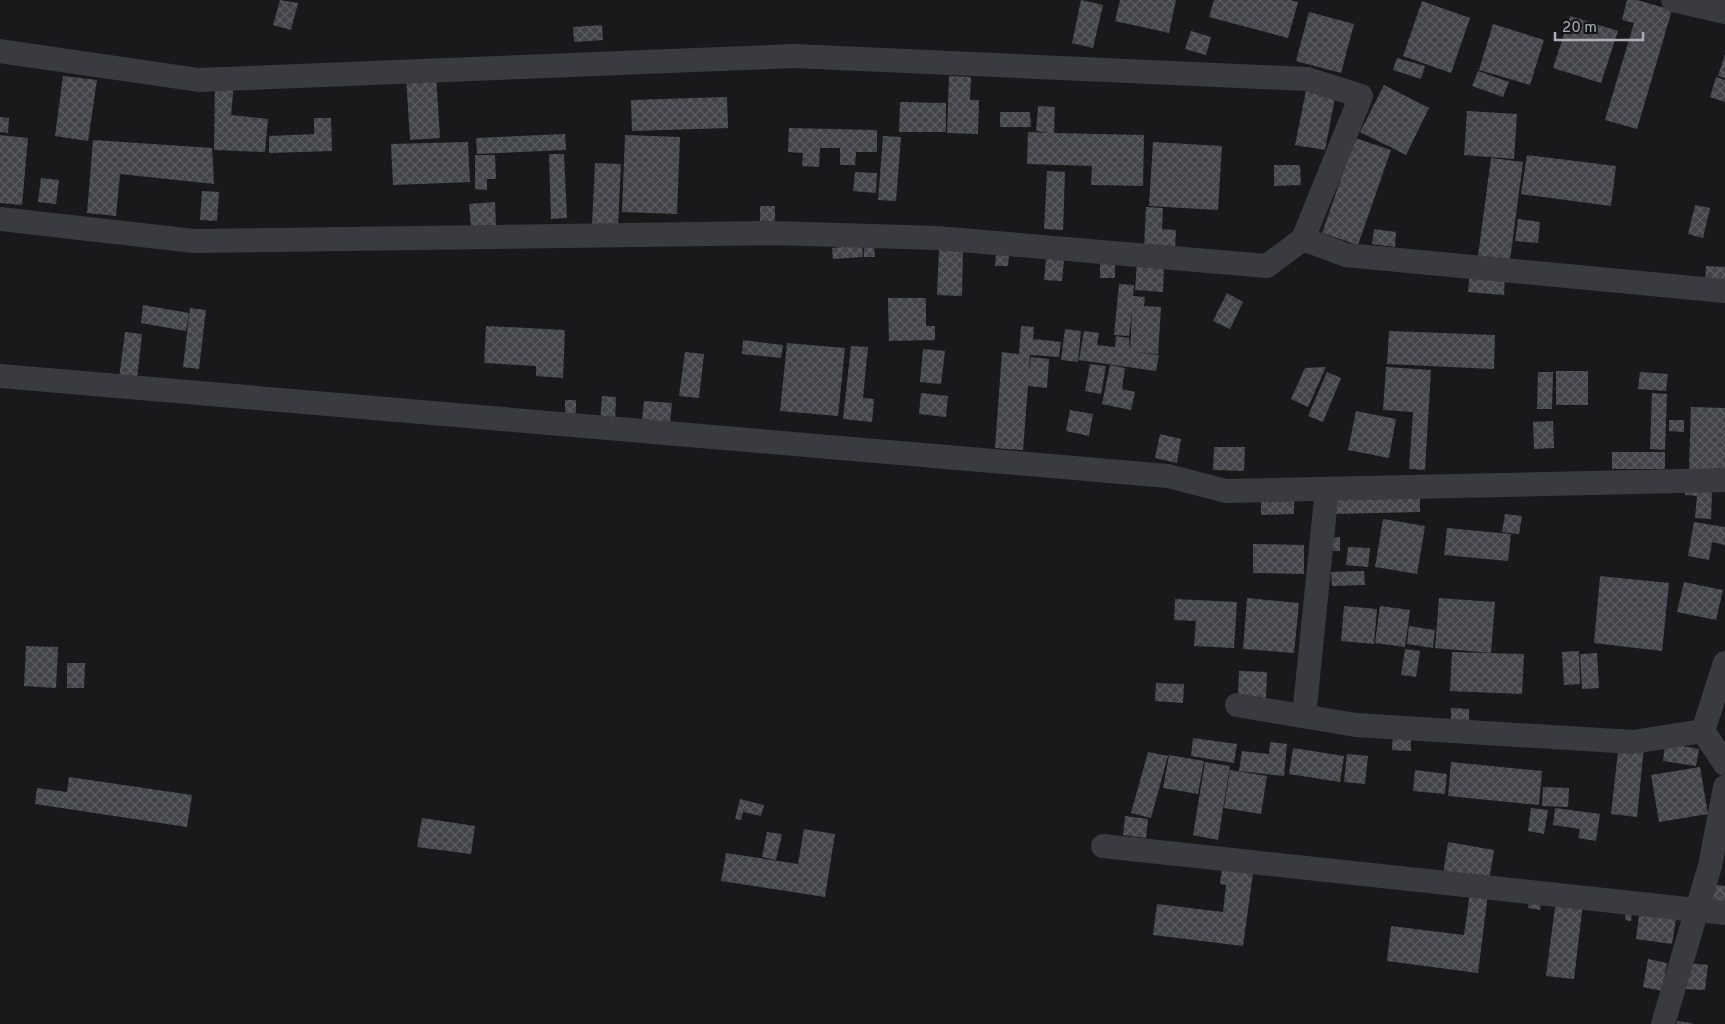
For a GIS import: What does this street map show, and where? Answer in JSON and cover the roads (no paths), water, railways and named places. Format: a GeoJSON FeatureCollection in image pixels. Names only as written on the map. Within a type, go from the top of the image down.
{"type":"FeatureCollection","features":[{"type":"Feature","properties":{"kind":"street"},"geometry":{"type":"LineString","coordinates":[[1672,0],[1725,12]]}},
{"type":"Feature","properties":{"kind":"street"},"geometry":{"type":"LineString","coordinates":[[0,51],[199,80],[794,56],[1307,79],[1361,96],[1303,239],[1267,266],[937,238],[773,233],[194,241],[0,219]]}},
{"type":"Feature","properties":{"kind":"street"},"geometry":{"type":"LineString","coordinates":[[1303,239],[1346,255],[1725,291]]}},
{"type":"Feature","properties":{"kind":"street"},"geometry":{"type":"LineString","coordinates":[[0,376],[1168,476],[1226,491],[1725,480]]}},
{"type":"Feature","properties":{"kind":"street"},"geometry":{"type":"LineString","coordinates":[[1304,716],[1327,489]]}},
{"type":"Feature","properties":{"kind":"street"},"geometry":{"type":"LineString","coordinates":[[1703,731],[1725,663]]}},
{"type":"Feature","properties":{"kind":"street"},"geometry":{"type":"LineString","coordinates":[[1237,705],[1356,724],[1633,742],[1703,731]]}},
{"type":"Feature","properties":{"kind":"street"},"geometry":{"type":"LineString","coordinates":[[1703,731],[1725,764]]}},
{"type":"Feature","properties":{"kind":"street"},"geometry":{"type":"LineString","coordinates":[[1663,1024],[1710,866],[1725,788]]}},
{"type":"Feature","properties":{"kind":"street"},"geometry":{"type":"LineString","coordinates":[[1103,846],[1725,913]]}}]}
